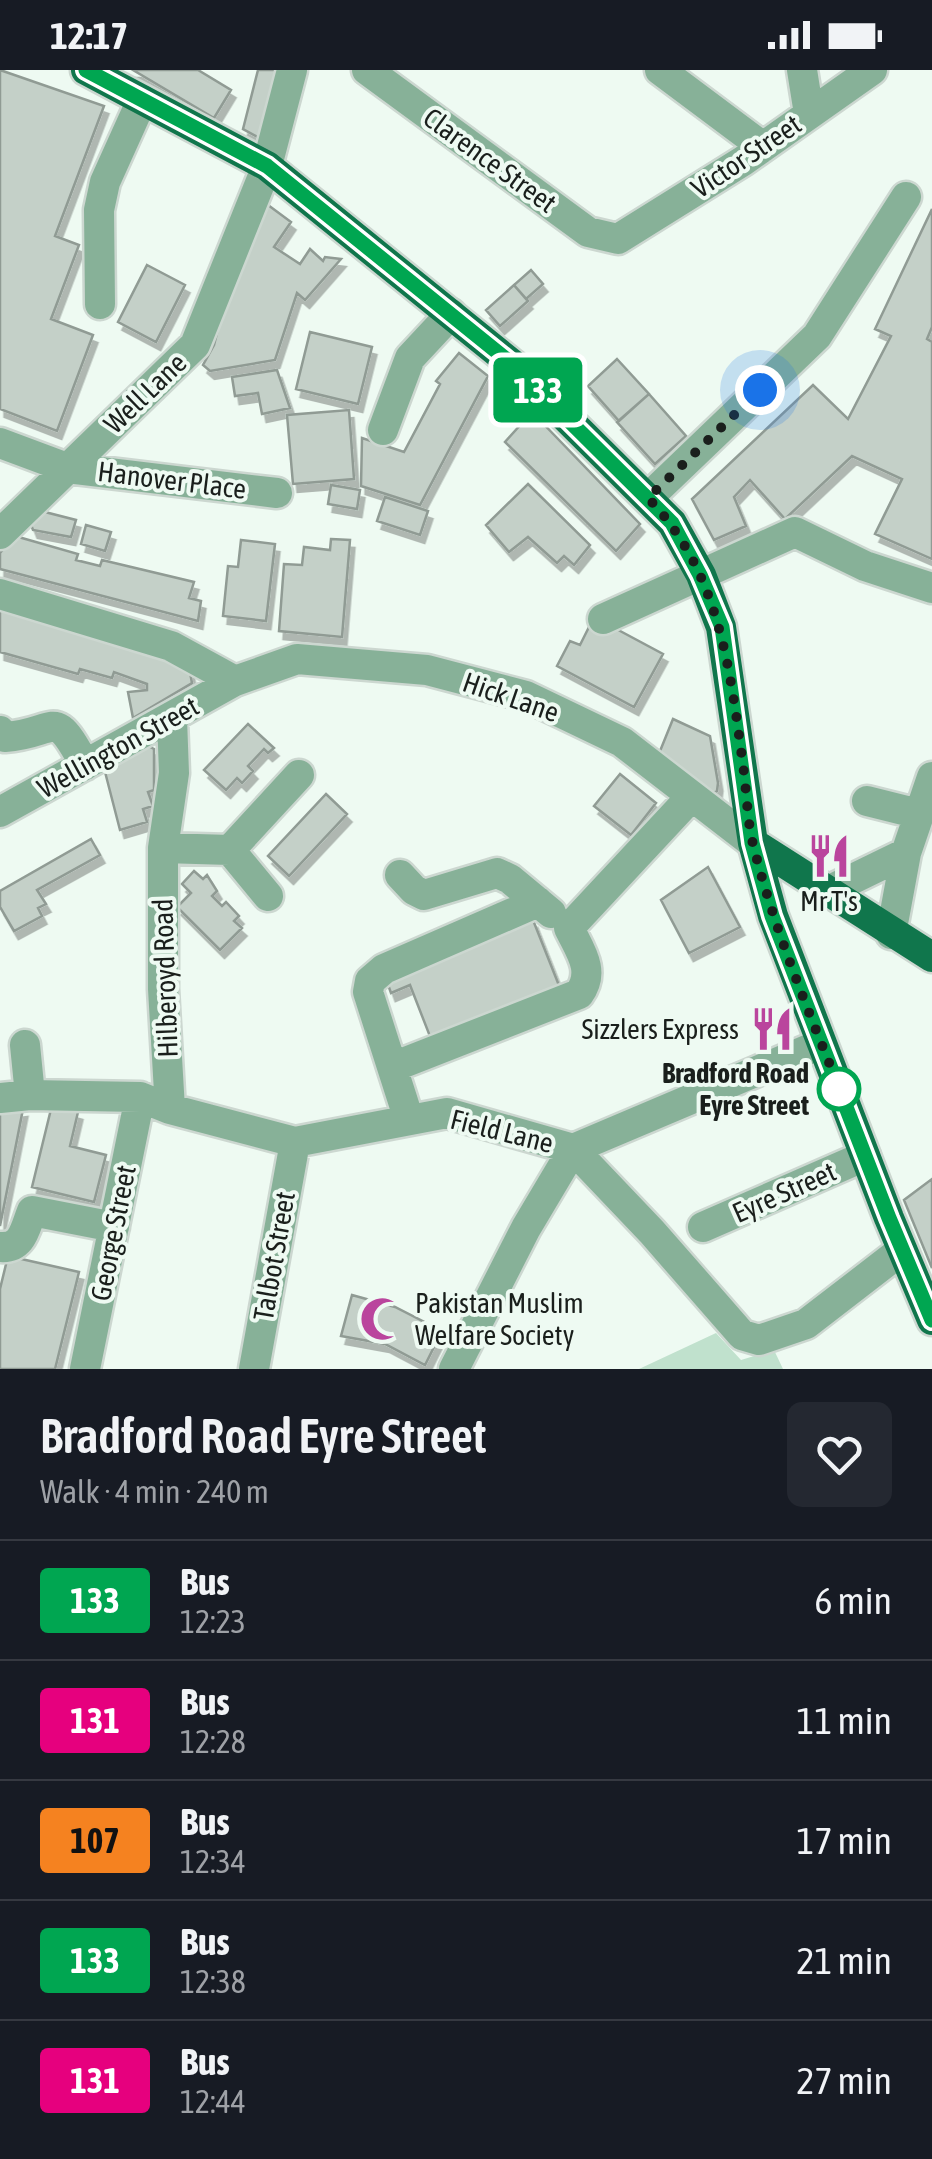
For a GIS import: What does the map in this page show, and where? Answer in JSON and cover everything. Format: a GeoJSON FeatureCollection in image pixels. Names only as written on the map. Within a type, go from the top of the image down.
{"type":"FeatureCollection","features":[{"type":"Feature","properties":{"kind":"main road"},"geometry":{"type":"LineString","coordinates":[[91,71],[267,166],[512,364],[672,523],[722,627],[752,843],[772,916],[932,1320]]}},
{"type":"Feature","properties":{"kind":"main road"},"geometry":{"type":"LineString","coordinates":[[752,843],[932,957]]}},
{"type":"Feature","properties":{"kind":"street","name":"Well Lane"},"geometry":{"type":"LineString","coordinates":[[0,534],[195,345],[267,166],[292,70]]}},
{"type":"Feature","properties":{"kind":"street","name":"Clarence Street"},"geometry":{"type":"LineString","coordinates":[[367,70],[588,232],[618,239]]}},
{"type":"Feature","properties":{"kind":"street"},"geometry":{"type":"LineString","coordinates":[[660,70],[763,147]]}},
{"type":"Feature","properties":{"kind":"street"},"geometry":{"type":"LineString","coordinates":[[802,70],[809,114]]}},
{"type":"Feature","properties":{"kind":"street","name":"Victor Street"},"geometry":{"type":"LineString","coordinates":[[618,239],[763,147],[872,70]]}},
{"type":"Feature","properties":{"kind":"street"},"geometry":{"type":"LineString","coordinates":[[100,304],[99,210],[111,168],[142,100]]}},
{"type":"Feature","properties":{"kind":"street"},"geometry":{"type":"LineString","coordinates":[[648,498],[817,336],[906,197]]}},
{"type":"Feature","properties":{"kind":"street"},"geometry":{"type":"LineString","coordinates":[[383,430],[410,358],[451,314]]}},
{"type":"Feature","properties":{"kind":"street","name":"Hanover Place"},"geometry":{"type":"LineString","coordinates":[[0,443],[67,468],[277,492]]}},
{"type":"Feature","properties":{"kind":"street"},"geometry":{"type":"LineString","coordinates":[[604,620],[795,532],[865,566],[932,588]]}},
{"type":"Feature","properties":{"kind":"street"},"geometry":{"type":"LineString","coordinates":[[0,594],[171,646],[235,681]]}},
{"type":"Feature","properties":{"kind":"street","name":"Hick Lane"},"geometry":{"type":"LineString","coordinates":[[235,681],[296,659],[426,670],[526,696],[622,742],[752,843]]}},
{"type":"Feature","properties":{"kind":"street","name":"Wellington Street"},"geometry":{"type":"LineString","coordinates":[[0,812],[235,681]]}},
{"type":"Feature","properties":{"kind":"street","name":"Hilberoyd Road"},"geometry":{"type":"LineString","coordinates":[[170,1109],[163,988],[162,848],[174,773],[172,719]]}},
{"type":"Feature","properties":{"kind":"street"},"geometry":{"type":"LineString","coordinates":[[0,731],[5,737],[20,736],[50,725],[58,726],[66,731],[85,766]]}},
{"type":"Feature","properties":{"kind":"street"},"geometry":{"type":"LineString","coordinates":[[230,850],[299,775]]}},
{"type":"Feature","properties":{"kind":"street"},"geometry":{"type":"LineString","coordinates":[[891,934],[906,853],[932,777]]}},
{"type":"Feature","properties":{"kind":"street"},"geometry":{"type":"LineString","coordinates":[[569,928],[692,796]]}},
{"type":"Feature","properties":{"kind":"street"},"geometry":{"type":"LineString","coordinates":[[867,801],[919,814]]}},
{"type":"Feature","properties":{"kind":"street"},"geometry":{"type":"LineString","coordinates":[[162,848],[230,850],[268,896]]}},
{"type":"Feature","properties":{"kind":"street"},"geometry":{"type":"LineString","coordinates":[[828,891],[906,853]]}},
{"type":"Feature","properties":{"kind":"street"},"geometry":{"type":"LineString","coordinates":[[393,1067],[579,994],[588,977],[588,968],[569,928],[497,873],[424,895],[400,875]]}},
{"type":"Feature","properties":{"kind":"street"},"geometry":{"type":"LineString","coordinates":[[409,1120],[368,992],[370,981],[375,975],[538,902]]}},
{"type":"Feature","properties":{"kind":"street"},"geometry":{"type":"LineString","coordinates":[[454,1369],[526,1228],[573,1149],[822,1044]]}},
{"type":"Feature","properties":{"kind":"street"},"geometry":{"type":"LineString","coordinates":[[15,1096],[25,1045]]}},
{"type":"Feature","properties":{"kind":"street","name":"Field Lane"},"geometry":{"type":"LineString","coordinates":[[15,1096],[140,1097],[170,1109],[295,1142],[447,1113],[573,1149],[742,1335],[759,1340],[806,1324],[902,1250]]}},
{"type":"Feature","properties":{"kind":"street","name":"George Street"},"geometry":{"type":"LineString","coordinates":[[85,1369],[140,1097]]}},
{"type":"Feature","properties":{"kind":"street","name":"Talbot Street"},"geometry":{"type":"LineString","coordinates":[[254,1369],[295,1142]]}},
{"type":"Feature","properties":{"kind":"street","name":"Eyre Street"},"geometry":{"type":"LineString","coordinates":[[703,1228],[866,1156]]}},
{"type":"Feature","properties":{"kind":"street"},"geometry":{"type":"LineString","coordinates":[[0,1249],[20,1241],[32,1211],[114,1227]]}},
{"type":"Feature","properties":{"kind":"green space"},"geometry":{"type":"Polygon","coordinates":[[[716,1333],[741,1360],[774,1350],[783,1369],[639,1369],[716,1333]]]}},
{"type":"Feature","properties":{"kind":"building"},"geometry":{"type":"Polygon","coordinates":[[[0,70],[104,106],[55,236],[79,245],[51,319],[93,335],[57,431],[0,409],[0,70]]]}},
{"type":"Feature","properties":{"kind":"building"},"geometry":{"type":"Polygon","coordinates":[[[133,70],[198,70],[231,90],[214,118],[133,70]]]}},
{"type":"Feature","properties":{"kind":"building"},"geometry":{"type":"Polygon","coordinates":[[[258,70],[281,70],[263,140],[243,129],[258,70]]]}},
{"type":"Feature","properties":{"kind":"building"},"geometry":{"type":"Polygon","coordinates":[[[263,205],[291,222],[274,247],[300,264],[310,249],[323,261],[325,257],[341,259],[305,300],[297,293],[275,360],[210,371],[203,365],[214,345],[237,254],[263,205]]]}},
{"type":"Feature","properties":{"kind":"building"},"geometry":{"type":"Polygon","coordinates":[[[932,209],[932,327],[927,339],[932,342],[932,559],[875,534],[902,479],[852,456],[785,519],[750,480],[734,497],[746,526],[714,540],[692,499],[813,385],[848,419],[891,336],[875,329],[932,209]]]}},
{"type":"Feature","properties":{"kind":"building"},"geometry":{"type":"Polygon","coordinates":[[[147,265],[185,285],[156,342],[118,322],[147,265]]]}},
{"type":"Feature","properties":{"kind":"building"},"geometry":{"type":"Polygon","coordinates":[[[531,270],[543,284],[526,299],[514,285],[531,270]]]}},
{"type":"Feature","properties":{"kind":"building"},"geometry":{"type":"Polygon","coordinates":[[[514,285],[528,301],[500,326],[486,310],[514,285]]]}},
{"type":"Feature","properties":{"kind":"building"},"geometry":{"type":"Polygon","coordinates":[[[310,332],[372,347],[358,404],[296,389],[310,332]]]}},
{"type":"Feature","properties":{"kind":"building"},"geometry":{"type":"Polygon","coordinates":[[[459,353],[488,376],[420,505],[361,486],[362,438],[404,452],[440,384],[436,381],[459,353]]]}},
{"type":"Feature","properties":{"kind":"building"},"geometry":{"type":"Polygon","coordinates":[[[617,359],[649,394],[619,421],[588,386],[617,359]]]}},
{"type":"Feature","properties":{"kind":"building"},"geometry":{"type":"Polygon","coordinates":[[[277,370],[290,408],[262,414],[258,393],[235,396],[232,377],[277,370]]]}},
{"type":"Feature","properties":{"kind":"building"},"geometry":{"type":"Polygon","coordinates":[[[649,394],[686,436],[655,464],[617,422],[649,394]]]}},
{"type":"Feature","properties":{"kind":"building"},"geometry":{"type":"Polygon","coordinates":[[[349,410],[354,479],[293,484],[287,415],[349,410]]]}},
{"type":"Feature","properties":{"kind":"building"},"geometry":{"type":"Polygon","coordinates":[[[532,412],[640,524],[616,551],[505,442],[532,412]]]}},
{"type":"Feature","properties":{"kind":"building"},"geometry":{"type":"Polygon","coordinates":[[[528,484],[590,545],[574,565],[564,556],[557,563],[528,537],[509,552],[486,525],[528,484]]]}},
{"type":"Feature","properties":{"kind":"building"},"geometry":{"type":"Polygon","coordinates":[[[331,485],[360,490],[357,509],[328,504],[331,485]]]}},
{"type":"Feature","properties":{"kind":"building"},"geometry":{"type":"Polygon","coordinates":[[[385,497],[428,511],[420,535],[377,521],[385,497]]]}},
{"type":"Feature","properties":{"kind":"building"},"geometry":{"type":"Polygon","coordinates":[[[41,511],[76,520],[71,537],[33,530],[30,522],[41,511]]]}},
{"type":"Feature","properties":{"kind":"building"},"geometry":{"type":"Polygon","coordinates":[[[86,525],[111,532],[105,551],[81,544],[86,525]]]}},
{"type":"Feature","properties":{"kind":"building"},"geometry":{"type":"Polygon","coordinates":[[[15,536],[78,554],[76,560],[100,566],[102,560],[194,582],[189,598],[201,601],[198,621],[0,569],[0,553],[15,536]]]}},
{"type":"Feature","properties":{"kind":"building"},"geometry":{"type":"Polygon","coordinates":[[[331,539],[350,540],[342,637],[279,631],[284,564],[302,565],[304,547],[330,550],[331,539]]]}},
{"type":"Feature","properties":{"kind":"building"},"geometry":{"type":"Polygon","coordinates":[[[241,540],[275,544],[266,621],[223,616],[228,566],[238,567],[241,540]]]}},
{"type":"Feature","properties":{"kind":"building"},"geometry":{"type":"Polygon","coordinates":[[[0,606],[188,662],[192,683],[133,718],[128,692],[147,690],[147,684],[114,672],[112,678],[80,669],[78,674],[0,652],[0,606]]]}},
{"type":"Feature","properties":{"kind":"building"},"geometry":{"type":"Polygon","coordinates":[[[594,617],[663,654],[634,707],[557,666],[570,641],[580,645],[594,617]]]}},
{"type":"Feature","properties":{"kind":"building"},"geometry":{"type":"Polygon","coordinates":[[[673,719],[710,736],[718,783],[717,791],[710,795],[658,756],[673,719]]]}},
{"type":"Feature","properties":{"kind":"building"},"geometry":{"type":"Polygon","coordinates":[[[248,724],[274,748],[268,753],[264,749],[248,766],[253,771],[242,783],[237,778],[226,790],[204,770],[248,724]]]}},
{"type":"Feature","properties":{"kind":"building"},"geometry":{"type":"Polygon","coordinates":[[[146,745],[154,749],[154,790],[148,792],[153,806],[143,809],[147,822],[120,830],[104,768],[146,745]]]}},
{"type":"Feature","properties":{"kind":"building"},"geometry":{"type":"Polygon","coordinates":[[[620,774],[656,803],[631,835],[594,806],[620,774]]]}},
{"type":"Feature","properties":{"kind":"building"},"geometry":{"type":"Polygon","coordinates":[[[326,794],[347,814],[289,876],[268,856],[326,794]]]}},
{"type":"Feature","properties":{"kind":"building"},"geometry":{"type":"Polygon","coordinates":[[[91,839],[100,855],[37,890],[46,904],[38,908],[42,916],[14,931],[0,907],[0,891],[91,839]]]}},
{"type":"Feature","properties":{"kind":"building"},"geometry":{"type":"Polygon","coordinates":[[[708,867],[740,927],[689,953],[661,900],[708,867]]]}},
{"type":"Feature","properties":{"kind":"building"},"geometry":{"type":"Polygon","coordinates":[[[194,871],[203,879],[207,875],[217,891],[212,896],[222,906],[226,902],[239,916],[234,921],[242,928],[220,950],[177,907],[191,893],[182,884],[194,871]]]}},
{"type":"Feature","properties":{"kind":"building"},"geometry":{"type":"Polygon","coordinates":[[[533,920],[560,988],[431,1039],[410,985],[391,993],[386,979],[533,920]]]}},
{"type":"Feature","properties":{"kind":"building"},"geometry":{"type":"Polygon","coordinates":[[[52,1105],[78,1112],[70,1146],[106,1155],[94,1202],[32,1187],[52,1105]]]}},
{"type":"Feature","properties":{"kind":"building"},"geometry":{"type":"Polygon","coordinates":[[[23,1109],[0,1226],[0,1112],[23,1109]]]}},
{"type":"Feature","properties":{"kind":"building"},"geometry":{"type":"Polygon","coordinates":[[[932,1179],[932,1268],[904,1200],[932,1179]]]}},
{"type":"Feature","properties":{"kind":"building"},"geometry":{"type":"Polygon","coordinates":[[[8,1256],[79,1272],[55,1369],[0,1369],[0,1289],[8,1256]]]}},
{"type":"Feature","properties":{"kind":"building","name":"Pakistan Muslim Welfare Society"},"geometry":{"type":"Polygon","coordinates":[[[352,1295],[395,1307],[442,1331],[425,1365],[385,1344],[341,1336],[352,1295]]]}},
{"type":"Feature","properties":{"kind":"bus line","name":"133"},"geometry":{"type":"LineString","coordinates":[[86,70],[267,166],[512,364],[672,523],[722,627],[752,843],[772,916],[932,1320]]}},
{"type":"Feature","properties":{"kind":"place","name":"Mr T's"},"geometry":{"type":"Point","coordinates":[829,856]}},
{"type":"Feature","properties":{"kind":"place","name":"Sizzlers Express"},"geometry":{"type":"Point","coordinates":[772,1029]}},
{"type":"Feature","properties":{"kind":"place","name":"Bradford Road Eyre Street"},"geometry":{"type":"Point","coordinates":[839,1089]}},
{"type":"Feature","properties":{"kind":"place","name":"Pakistan Muslim Welfare Society"},"geometry":{"type":"Point","coordinates":[382,1319]}},
{"type":"Feature","properties":{"kind":"route"},"geometry":{"type":"LineString","coordinates":[[760,390],[648,498],[672,523],[722,627],[752,843],[772,916],[844,1100],[839,1089]]}}]}
